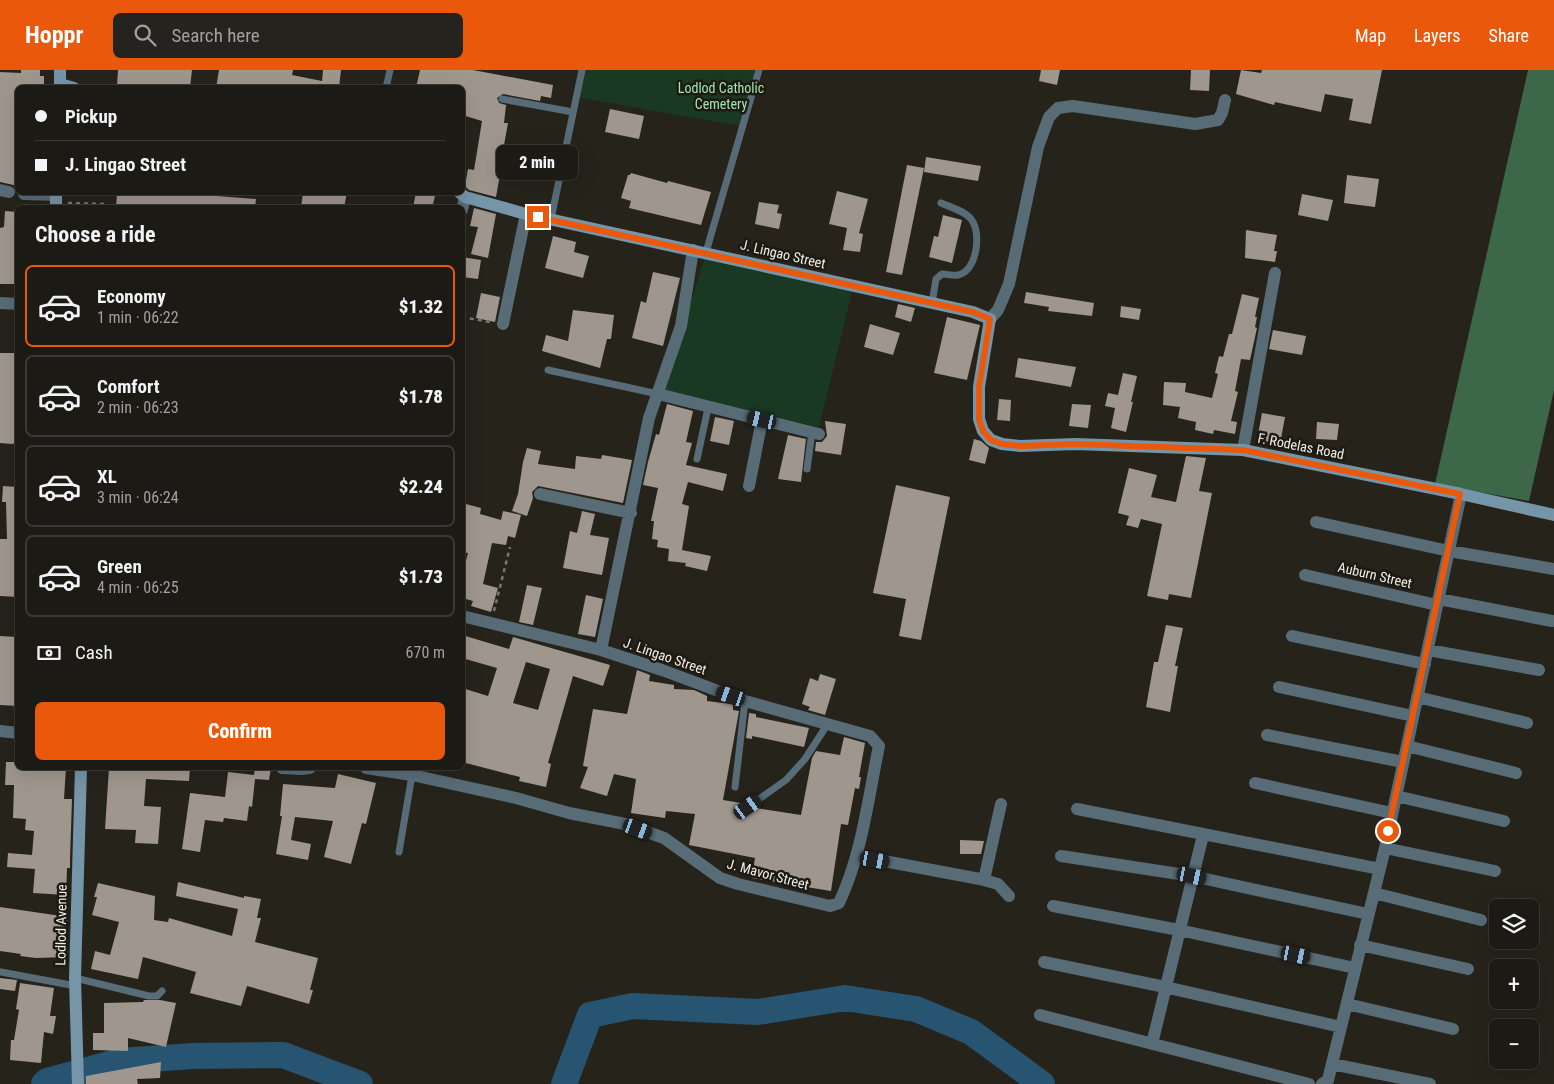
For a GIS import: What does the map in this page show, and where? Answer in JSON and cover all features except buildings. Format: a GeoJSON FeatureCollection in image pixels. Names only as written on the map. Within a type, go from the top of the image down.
{"type":"FeatureCollection","features":[{"type":"Feature","properties":{"kind":"street"},"geometry":{"type":"LineString","coordinates":[[60,70],[60,85]]}},
{"type":"Feature","properties":{"kind":"street"},"geometry":{"type":"LineString","coordinates":[[990,319],[998,310],[1009,284],[1038,147],[1049,117],[1058,108],[1073,106],[1196,124],[1218,120],[1225,100]]}},
{"type":"Feature","properties":{"kind":"street"},"geometry":{"type":"LineString","coordinates":[[30,195],[56,199]]}},
{"type":"Feature","properties":{"kind":"street","name":"J. Lingao Street"},"geometry":{"type":"LineString","coordinates":[[462,195],[526,214],[973,312],[990,319]]}},
{"type":"Feature","properties":{"kind":"street"},"geometry":{"type":"LineString","coordinates":[[503,324],[526,214]]}},
{"type":"Feature","properties":{"kind":"street"},"geometry":{"type":"LineString","coordinates":[[601,650],[650,418],[681,326],[693,250]]}},
{"type":"Feature","properties":{"kind":"street"},"geometry":{"type":"LineString","coordinates":[[1243,450],[1275,273]]}},
{"type":"Feature","properties":{"kind":"street"},"geometry":{"type":"LineString","coordinates":[[0,303],[15,304]]}},
{"type":"Feature","properties":{"kind":"street","name":"F. Rodelas Road"},"geometry":{"type":"LineString","coordinates":[[990,319],[979,387],[979,419],[983,431],[991,440],[1002,444],[1020,446],[1075,444],[1243,450],[1554,515]]}},
{"type":"Feature","properties":{"kind":"street"},"geometry":{"type":"LineString","coordinates":[[658,394],[708,408],[815,433]]}},
{"type":"Feature","properties":{"kind":"street"},"geometry":{"type":"LineString","coordinates":[[749,486],[762,420]]}},
{"type":"Feature","properties":{"kind":"street"},"geometry":{"type":"LineString","coordinates":[[540,494],[631,513]]}},
{"type":"Feature","properties":{"kind":"street"},"geometry":{"type":"LineString","coordinates":[[1322,1084],[1328,1080],[1385,848],[1460,494]]}},
{"type":"Feature","properties":{"kind":"street"},"geometry":{"type":"LineString","coordinates":[[1316,522],[1449,551],[1554,569]]}},
{"type":"Feature","properties":{"kind":"street","name":"Auburn Street"},"geometry":{"type":"LineString","coordinates":[[1305,575],[1438,602],[1552,621]]}},
{"type":"Feature","properties":{"kind":"street","name":"J. Lingao Street"},"geometry":{"type":"LineString","coordinates":[[465,617],[601,650],[662,670],[745,701],[870,736],[879,746]]}},
{"type":"Feature","properties":{"kind":"street"},"geometry":{"type":"LineString","coordinates":[[1292,636],[1425,664]]}},
{"type":"Feature","properties":{"kind":"street"},"geometry":{"type":"LineString","coordinates":[[1428,650],[1539,670]]}},
{"type":"Feature","properties":{"kind":"street"},"geometry":{"type":"LineString","coordinates":[[1279,687],[1413,716]]}},
{"type":"Feature","properties":{"kind":"street"},"geometry":{"type":"LineString","coordinates":[[1417,697],[1527,723]]}},
{"type":"Feature","properties":{"kind":"street"},"geometry":{"type":"LineString","coordinates":[[0,731],[15,733]]}},
{"type":"Feature","properties":{"kind":"street"},"geometry":{"type":"LineString","coordinates":[[1268,735],[1403,762]]}},
{"type":"Feature","properties":{"kind":"street","name":"J. Mavor Street"},"geometry":{"type":"LineString","coordinates":[[379,770],[412,775],[625,824],[664,838],[720,878],[830,906],[839,903],[851,877],[879,746]]}},
{"type":"Feature","properties":{"kind":"street"},"geometry":{"type":"LineString","coordinates":[[1407,746],[1516,773]]}},
{"type":"Feature","properties":{"kind":"street","name":"Lodlod Avenue"},"geometry":{"type":"LineString","coordinates":[[78,1081],[76,982],[81,770]]}},
{"type":"Feature","properties":{"kind":"street"},"geometry":{"type":"LineString","coordinates":[[1255,783],[1392,814]]}},
{"type":"Feature","properties":{"kind":"street"},"geometry":{"type":"LineString","coordinates":[[1396,796],[1504,821]]}},
{"type":"Feature","properties":{"kind":"street"},"geometry":{"type":"LineString","coordinates":[[984,880],[1001,804]]}},
{"type":"Feature","properties":{"kind":"street"},"geometry":{"type":"LineString","coordinates":[[1077,809],[1380,869]]}},
{"type":"Feature","properties":{"kind":"street"},"geometry":{"type":"LineString","coordinates":[[1152,1044],[1203,835]]}},
{"type":"Feature","properties":{"kind":"street"},"geometry":{"type":"LineString","coordinates":[[1385,848],[1495,871]]}},
{"type":"Feature","properties":{"kind":"street"},"geometry":{"type":"LineString","coordinates":[[857,856],[984,880],[998,884],[1009,896]]}},
{"type":"Feature","properties":{"kind":"street"},"geometry":{"type":"LineString","coordinates":[[1061,856],[1192,876],[1368,914]]}},
{"type":"Feature","properties":{"kind":"street"},"geometry":{"type":"LineString","coordinates":[[1374,894],[1481,920]]}},
{"type":"Feature","properties":{"kind":"street"},"geometry":{"type":"LineString","coordinates":[[1053,906],[1179,930],[1355,968]]}},
{"type":"Feature","properties":{"kind":"street"},"geometry":{"type":"LineString","coordinates":[[1360,945],[1468,969]]}},
{"type":"Feature","properties":{"kind":"street"},"geometry":{"type":"LineString","coordinates":[[1044,962],[1166,987],[1341,1028]]}},
{"type":"Feature","properties":{"kind":"street"},"geometry":{"type":"LineString","coordinates":[[1346,1004],[1453,1029]]}},
{"type":"Feature","properties":{"kind":"street"},"geometry":{"type":"LineString","coordinates":[[1040,1015],[1309,1084]]}},
{"type":"Feature","properties":{"kind":"street"},"geometry":{"type":"LineString","coordinates":[[1332,1064],[1430,1084]]}},
{"type":"Feature","properties":{"kind":"lane"},"geometry":{"type":"LineString","coordinates":[[387,85],[390,70]]}},
{"type":"Feature","properties":{"kind":"lane"},"geometry":{"type":"LineString","coordinates":[[551,219],[582,70]]}},
{"type":"Feature","properties":{"kind":"lane"},"geometry":{"type":"LineString","coordinates":[[706,252],[759,70]]}},
{"type":"Feature","properties":{"kind":"lane"},"geometry":{"type":"LineString","coordinates":[[502,99],[573,112]]}},
{"type":"Feature","properties":{"kind":"lane"},"geometry":{"type":"LineString","coordinates":[[932,303],[936,279],[942,274],[958,275],[966,272],[972,262],[978,243],[976,226],[970,216],[941,203]]}},
{"type":"Feature","properties":{"kind":"lane"},"geometry":{"type":"LineString","coordinates":[[548,370],[658,394]]}},
{"type":"Feature","properties":{"kind":"lane"},"geometry":{"type":"LineString","coordinates":[[696,459],[708,408]]}},
{"type":"Feature","properties":{"kind":"lane"},"geometry":{"type":"LineString","coordinates":[[807,469],[815,433]]}},
{"type":"Feature","properties":{"kind":"lane"},"geometry":{"type":"LineString","coordinates":[[735,786],[745,701]]}},
{"type":"Feature","properties":{"kind":"lane"},"geometry":{"type":"LineString","coordinates":[[748,807],[786,780],[805,759],[827,725]]}},
{"type":"Feature","properties":{"kind":"lane"},"geometry":{"type":"LineString","coordinates":[[399,852],[412,775]]}},
{"type":"Feature","properties":{"kind":"lane"},"geometry":{"type":"LineString","coordinates":[[0,972],[76,982],[149,996],[157,996],[162,991]]}},
{"type":"Feature","properties":{"kind":"path"},"geometry":{"type":"LineString","coordinates":[[56,199],[108,204]]}},
{"type":"Feature","properties":{"kind":"path"},"geometry":{"type":"LineString","coordinates":[[465,317],[503,324]]}},
{"type":"Feature","properties":{"kind":"path"},"geometry":{"type":"LineString","coordinates":[[492,622],[510,547]]}},
{"type":"Feature","properties":{"kind":"green space","name":"Lodlod Catholic Cemetery"},"geometry":{"type":"Polygon","coordinates":[[[580,70],[757,70],[742,126],[575,97],[580,70]]]}},
{"type":"Feature","properties":{"kind":"green space"},"geometry":{"type":"Polygon","coordinates":[[[1528,70],[1554,70],[1554,390],[1529,501],[1435,484],[1528,70]]]}},
{"type":"Feature","properties":{"kind":"green space"},"geometry":{"type":"Polygon","coordinates":[[[706,253],[853,288],[819,427],[664,391],[706,253]]]}},
{"type":"Feature","properties":{"kind":"waterway"},"geometry":{"type":"LineString","coordinates":[[564,1084],[590,1015],[633,1006],[758,1012],[845,998],[916,1009],[971,1032],[1042,1084]]}},
{"type":"Feature","properties":{"kind":"waterway"},"geometry":{"type":"LineString","coordinates":[[44,1084],[47,1081],[120,1061],[193,1056],[283,1055],[360,1084]]}},
{"type":"Feature","properties":{"kind":"route"},"geometry":{"type":"LineString","coordinates":[[538,217],[706,252],[973,312],[990,319],[979,387],[979,419],[983,431],[991,440],[1002,444],[1020,446],[1075,444],[1243,450],[1460,494],[1388,831]]}}]}
